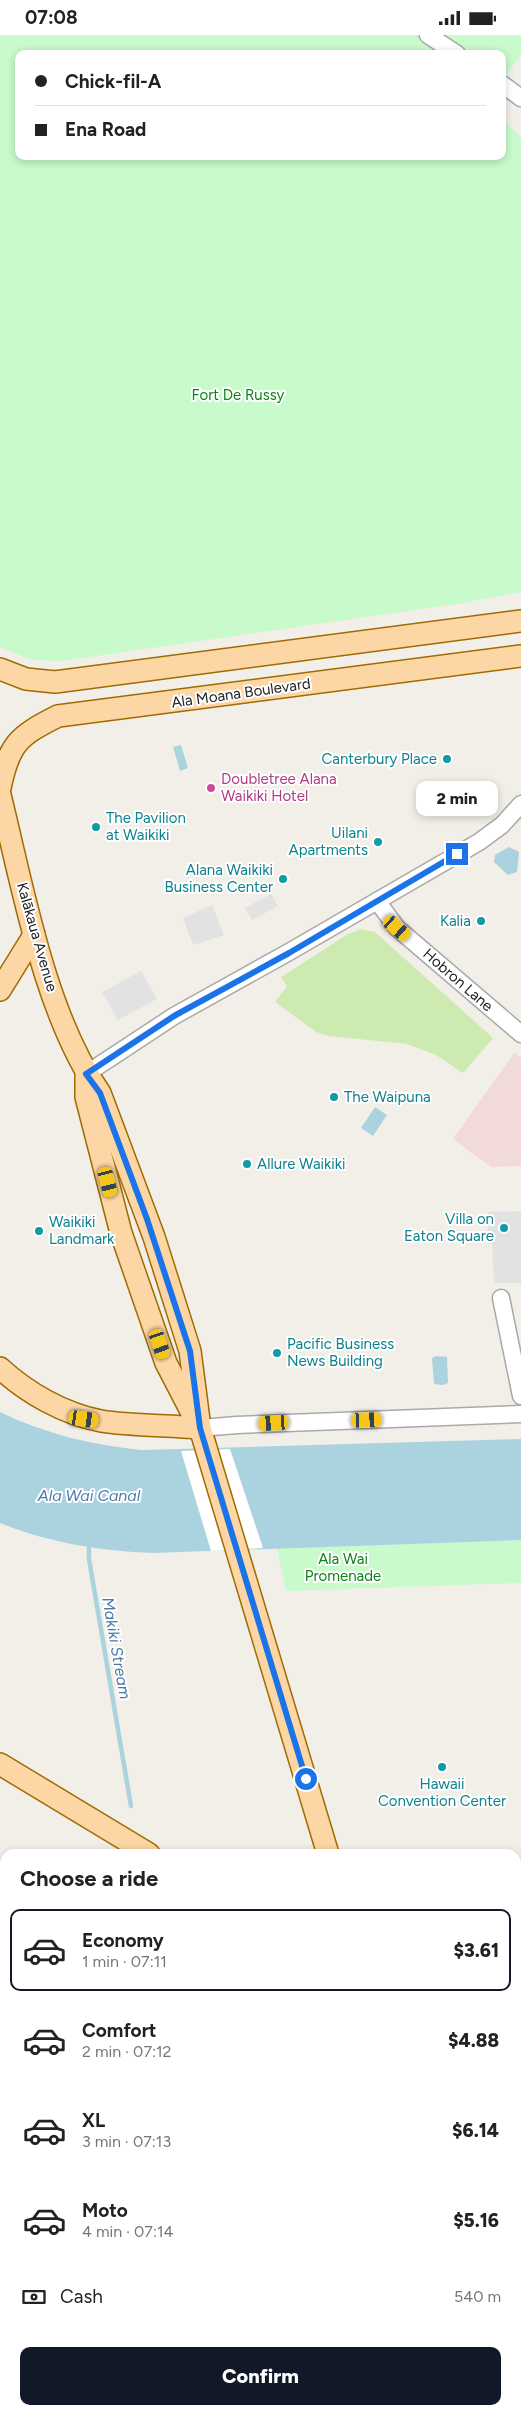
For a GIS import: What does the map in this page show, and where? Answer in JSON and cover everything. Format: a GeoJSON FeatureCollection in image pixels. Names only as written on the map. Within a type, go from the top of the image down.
{"type":"FeatureCollection","features":[{"type":"Feature","properties":{"kind":"main road"},"geometry":{"type":"LineString","coordinates":[[0,669],[26,679],[55,682],[521,621]]}},
{"type":"Feature","properties":{"kind":"main road","name":"Ala Moana Boulevard"},"geometry":{"type":"LineString","coordinates":[[0,788],[5,763],[16,745],[29,730],[58,716],[515,660]]}},
{"type":"Feature","properties":{"kind":"main road","name":"Kalākaua Avenue"},"geometry":{"type":"LineString","coordinates":[[0,795],[34,935],[57,1006],[86,1074],[100,1093],[154,1237],[190,1351],[200,1428],[247,1578],[327,1849]]}},
{"type":"Feature","properties":{"kind":"main road"},"geometry":{"type":"LineString","coordinates":[[0,859],[34,935],[0,990]]}},
{"type":"Feature","properties":{"kind":"main road","name":"Kalākaua Avenue"},"geometry":{"type":"LineString","coordinates":[[86,1074],[86,1097],[121,1233],[166,1363],[200,1428]]}},
{"type":"Feature","properties":{"kind":"main road"},"geometry":{"type":"LineString","coordinates":[[0,1368],[30,1391],[51,1403],[101,1421]]}},
{"type":"Feature","properties":{"kind":"main road"},"geometry":{"type":"LineString","coordinates":[[0,1388],[68,1416],[101,1421],[200,1428]]}},
{"type":"Feature","properties":{"kind":"main road"},"geometry":{"type":"LineString","coordinates":[[0,1764],[122,1847]]}},
{"type":"Feature","properties":{"kind":"main road"},"geometry":{"type":"LineString","coordinates":[[317,1849],[320,1827]]}},
{"type":"Feature","properties":{"kind":"street"},"geometry":{"type":"LineString","coordinates":[[428,35],[451,50]]}},
{"type":"Feature","properties":{"kind":"street"},"geometry":{"type":"LineString","coordinates":[[506,87],[521,98]]}},
{"type":"Feature","properties":{"kind":"street"},"geometry":{"type":"LineString","coordinates":[[86,1074],[174,1016],[479,842],[502,825],[521,804]]}},
{"type":"Feature","properties":{"kind":"street","name":"Hobron Lane"},"geometry":{"type":"LineString","coordinates":[[377,901],[397,928],[521,1034]]}},
{"type":"Feature","properties":{"kind":"street"},"geometry":{"type":"LineString","coordinates":[[501,1298],[521,1396]]}},
{"type":"Feature","properties":{"kind":"street"},"geometry":{"type":"LineString","coordinates":[[200,1428],[521,1414]]}},
{"type":"Feature","properties":{"kind":"shaded area"},"geometry":{"type":"Polygon","coordinates":[[[271,894],[278,906],[252,920],[245,908],[271,894]]]}},
{"type":"Feature","properties":{"kind":"shaded area"},"geometry":{"type":"Polygon","coordinates":[[[212,905],[224,935],[193,945],[183,918],[212,905]]]}},
{"type":"Feature","properties":{"kind":"shaded area"},"geometry":{"type":"Polygon","coordinates":[[[141,971],[157,999],[118,1020],[102,992],[141,971]]]}},
{"type":"Feature","properties":{"kind":"shaded area"},"geometry":{"type":"Polygon","coordinates":[[[514,1053],[521,1058],[521,1166],[491,1167],[453,1139],[514,1053]]]}},
{"type":"Feature","properties":{"kind":"shaded area","name":"Villa on Eaton Square"},"geometry":{"type":"Polygon","coordinates":[[[521,1211],[521,1283],[494,1283],[492,1244],[488,1243],[487,1212],[521,1211]]]}},
{"type":"Feature","properties":{"kind":"green space","name":"Fort De Russy"},"geometry":{"type":"Polygon","coordinates":[[[0,35],[521,35],[521,55],[506,75],[506,50],[15,50],[15,160],[506,160],[506,123],[521,137],[521,592],[457,604],[62,661],[31,660],[0,647],[0,35]]]}},
{"type":"Feature","properties":{"kind":"green space"},"geometry":{"type":"Polygon","coordinates":[[[362,929],[375,932],[493,1038],[463,1073],[436,1055],[407,1044],[329,1036],[316,1032],[275,1002],[287,986],[281,977],[348,934],[362,929]]]}},
{"type":"Feature","properties":{"kind":"green space","name":"Ala Wai Promenade"},"geometry":{"type":"Polygon","coordinates":[[[521,1540],[521,1583],[286,1591],[277,1548],[521,1540]]]}},
{"type":"Feature","properties":{"kind":"water"},"geometry":{"type":"Polygon","coordinates":[[[181,745],[188,768],[180,771],[173,747],[181,745]]]}},
{"type":"Feature","properties":{"kind":"water"},"geometry":{"type":"Polygon","coordinates":[[[509,847],[519,852],[517,872],[508,875],[494,862],[495,855],[509,847]]]}},
{"type":"Feature","properties":{"kind":"water"},"geometry":{"type":"Polygon","coordinates":[[[375,1107],[387,1115],[373,1136],[361,1128],[375,1107]]]}},
{"type":"Feature","properties":{"kind":"water"},"geometry":{"type":"Polygon","coordinates":[[[436,1356],[447,1357],[448,1383],[443,1385],[434,1384],[432,1358],[436,1356]]]}},
{"type":"Feature","properties":{"kind":"water","name":"Ala Wai Canal"},"geometry":{"type":"Polygon","coordinates":[[[0,1412],[34,1427],[87,1442],[141,1450],[521,1439],[521,1540],[153,1553],[94,1548],[56,1541],[0,1523],[0,1412]]]}},
{"type":"Feature","properties":{"kind":"pier"},"geometry":{"type":"Polygon","coordinates":[[[230,1449],[263,1548],[211,1551],[181,1451],[230,1449]]]}},
{"type":"Feature","properties":{"kind":"waterway","name":"Makiki Stream"},"geometry":{"type":"LineString","coordinates":[[89,1543],[89,1559],[131,1806]]}},
{"type":"Feature","properties":{"kind":"place","name":"Canterbury Place"},"geometry":{"type":"Point","coordinates":[447,759]}},
{"type":"Feature","properties":{"kind":"place","name":"Doubletree Alana Waikiki Hotel"},"geometry":{"type":"Point","coordinates":[211,788]}},
{"type":"Feature","properties":{"kind":"place","name":"The Pavilion at Waikiki"},"geometry":{"type":"Point","coordinates":[96,827]}},
{"type":"Feature","properties":{"kind":"place","name":"Uilani Apartments"},"geometry":{"type":"Point","coordinates":[378,842]}},
{"type":"Feature","properties":{"kind":"place","name":"Alana Waikiki Business Center"},"geometry":{"type":"Point","coordinates":[283,879]}},
{"type":"Feature","properties":{"kind":"place","name":"Kalia"},"geometry":{"type":"Point","coordinates":[481,921]}},
{"type":"Feature","properties":{"kind":"place","name":"The Waipuna"},"geometry":{"type":"Point","coordinates":[334,1097]}},
{"type":"Feature","properties":{"kind":"place","name":"Allure Waikiki"},"geometry":{"type":"Point","coordinates":[247,1164]}},
{"type":"Feature","properties":{"kind":"place","name":"Villa on Eaton Square"},"geometry":{"type":"Point","coordinates":[504,1228]}},
{"type":"Feature","properties":{"kind":"place","name":"Waikiki Landmark"},"geometry":{"type":"Point","coordinates":[39,1231]}},
{"type":"Feature","properties":{"kind":"place","name":"Pacific Business News Building"},"geometry":{"type":"Point","coordinates":[277,1353]}},
{"type":"Feature","properties":{"kind":"place","name":"Hawaii Convention Center"},"geometry":{"type":"Point","coordinates":[442,1767]}},
{"type":"Feature","properties":{"kind":"route"},"geometry":{"type":"LineString","coordinates":[[306,1779],[247,1578],[200,1428],[190,1351],[154,1237],[100,1093],[86,1074],[148,1035],[174,1016],[289,953],[457,854]]}}]}
